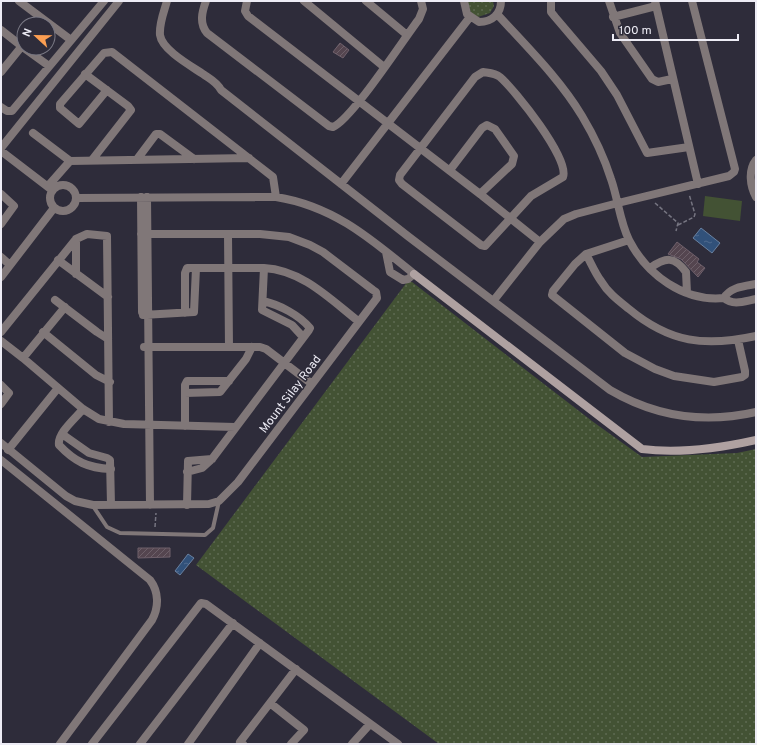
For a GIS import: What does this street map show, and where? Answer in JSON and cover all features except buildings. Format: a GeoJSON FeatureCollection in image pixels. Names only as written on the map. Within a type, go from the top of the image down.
{"type":"FeatureCollection","features":[{"type":"Feature","properties":{"kind":"street"},"geometry":{"type":"LineString","coordinates":[[19,1],[71,40]]}},
{"type":"Feature","properties":{"kind":"street"},"geometry":{"type":"LineString","coordinates":[[1,107],[7,111],[12,111],[104,1]]}},
{"type":"Feature","properties":{"kind":"street"},"geometry":{"type":"LineString","coordinates":[[70,161],[51,188],[50,197],[54,208],[62,211],[71,209],[76,202],[77,198],[74,190],[68,186],[51,188],[1,150],[119,1]]}},
{"type":"Feature","properties":{"kind":"street"},"geometry":{"type":"LineString","coordinates":[[167,1],[160,24],[160,34],[164,44],[183,61],[218,84],[222,90],[341,184],[610,390],[641,406],[685,417],[712,418],[737,416],[756,412]]}},
{"type":"Feature","properties":{"kind":"street"},"geometry":{"type":"LineString","coordinates":[[206,1],[202,21],[203,28],[207,33],[328,126],[333,127],[341,122],[359,101],[421,15],[421,1]]}},
{"type":"Feature","properties":{"kind":"street"},"geometry":{"type":"LineString","coordinates":[[247,1],[246,11],[248,16],[450,170],[540,242]]}},
{"type":"Feature","properties":{"kind":"street"},"geometry":{"type":"LineString","coordinates":[[304,1],[384,67]]}},
{"type":"Feature","properties":{"kind":"street"},"geometry":{"type":"LineString","coordinates":[[366,1],[407,35]]}},
{"type":"Feature","properties":{"kind":"street"},"geometry":{"type":"LineString","coordinates":[[464,1],[465,10],[470,17],[479,22],[484,22],[494,18],[498,14],[501,1]]}},
{"type":"Feature","properties":{"kind":"street"},"geometry":{"type":"LineString","coordinates":[[550,1],[551,12],[602,72],[617,95],[647,153],[650,154],[689,147]]}},
{"type":"Feature","properties":{"kind":"street"},"geometry":{"type":"LineString","coordinates":[[609,1],[620,33],[652,79],[658,82],[672,79]]}},
{"type":"Feature","properties":{"kind":"street"},"geometry":{"type":"LineString","coordinates":[[494,300],[540,242],[564,219],[576,214],[648,195],[729,176],[734,172],[735,169],[692,1]]}},
{"type":"Feature","properties":{"kind":"street"},"geometry":{"type":"LineString","coordinates":[[613,16],[656,3],[672,79],[698,184]]}},
{"type":"Feature","properties":{"kind":"street"},"geometry":{"type":"LineString","coordinates":[[498,14],[566,92],[582,116],[604,159],[629,240],[650,268],[671,286],[687,293],[708,299],[724,298],[728,302],[737,303],[756,299]]}},
{"type":"Feature","properties":{"kind":"street"},"geometry":{"type":"LineString","coordinates":[[341,184],[389,124],[470,17]]}},
{"type":"Feature","properties":{"kind":"street"},"geometry":{"type":"LineString","coordinates":[[1,30],[16,42]]}},
{"type":"Feature","properties":{"kind":"street"},"geometry":{"type":"LineString","coordinates":[[107,90],[81,122],[76,122],[61,110],[60,104],[85,74],[104,53],[112,52],[273,177],[276,197]]}},
{"type":"Feature","properties":{"kind":"street"},"geometry":{"type":"LineString","coordinates":[[1,72],[16,55]]}},
{"type":"Feature","properties":{"kind":"street"},"geometry":{"type":"LineString","coordinates":[[35,56],[49,66]]}},
{"type":"Feature","properties":{"kind":"street"},"geometry":{"type":"LineString","coordinates":[[483,72],[492,73],[499,77],[534,117],[564,168],[563,177],[531,196],[510,217],[488,245],[481,245],[402,184],[399,180],[400,175],[420,148],[475,77],[483,72]]}},
{"type":"Feature","properties":{"kind":"street"},"geometry":{"type":"LineString","coordinates":[[85,74],[128,106],[131,110],[92,160]]}},
{"type":"Feature","properties":{"kind":"street"},"geometry":{"type":"LineString","coordinates":[[450,170],[482,128],[487,125],[495,129],[514,156],[514,159],[512,164],[480,194]]}},
{"type":"Feature","properties":{"kind":"street"},"geometry":{"type":"LineString","coordinates":[[33,133],[70,161],[138,158],[250,158]]}},
{"type":"Feature","properties":{"kind":"street"},"geometry":{"type":"LineString","coordinates":[[138,158],[156,134],[160,134],[194,159]]}},
{"type":"Feature","properties":{"kind":"street"},"geometry":{"type":"LineString","coordinates":[[756,160],[751,166],[752,186],[756,197]]}},
{"type":"Feature","properties":{"kind":"street"},"geometry":{"type":"LineString","coordinates":[[144,197],[147,425],[150,505]]}},
{"type":"Feature","properties":{"kind":"street"},"geometry":{"type":"LineString","coordinates":[[77,198],[276,197],[295,199],[330,212],[341,219],[642,449],[682,450],[734,445],[756,440]]}},
{"type":"Feature","properties":{"kind":"street"},"geometry":{"type":"LineString","coordinates":[[1,224],[14,206],[2,198]]}},
{"type":"Feature","properties":{"kind":"street"},"geometry":{"type":"LineString","coordinates":[[1,277],[54,208]]}},
{"type":"Feature","properties":{"kind":"street"},"geometry":{"type":"LineString","coordinates":[[1,332],[76,239],[87,234],[107,236],[110,382],[109,422]]}},
{"type":"Feature","properties":{"kind":"street"},"geometry":{"type":"LineString","coordinates":[[145,234],[228,234],[229,347]]}},
{"type":"Feature","properties":{"kind":"street","name":"Mount Silay Road"},"geometry":{"type":"LineString","coordinates":[[219,501],[238,482],[377,298],[376,292],[323,252],[310,245],[279,235],[228,234]]}},
{"type":"Feature","properties":{"kind":"street"},"geometry":{"type":"LineString","coordinates":[[76,239],[76,274]]}},
{"type":"Feature","properties":{"kind":"street"},"geometry":{"type":"LineString","coordinates":[[629,240],[586,254],[575,264],[553,291],[552,295],[633,359],[674,376],[714,382],[742,377],[745,375],[738,340]]}},
{"type":"Feature","properties":{"kind":"street"},"geometry":{"type":"LineString","coordinates":[[386,252],[390,272],[403,280],[408,279],[414,274]]}},
{"type":"Feature","properties":{"kind":"street"},"geometry":{"type":"LineString","coordinates":[[586,254],[601,282],[611,294],[658,330],[679,338],[698,342],[738,340],[756,336]]}},
{"type":"Feature","properties":{"kind":"street"},"geometry":{"type":"LineString","coordinates":[[1,256],[10,265]]}},
{"type":"Feature","properties":{"kind":"street"},"geometry":{"type":"LineString","coordinates":[[650,268],[661,261],[669,259],[675,261],[686,272],[687,293]]}},
{"type":"Feature","properties":{"kind":"street"},"geometry":{"type":"LineString","coordinates":[[58,260],[108,297]]}},
{"type":"Feature","properties":{"kind":"street"},"geometry":{"type":"LineString","coordinates":[[145,315],[193,312],[196,309],[196,268],[277,268],[296,275],[314,287],[358,322]]}},
{"type":"Feature","properties":{"kind":"street"},"geometry":{"type":"LineString","coordinates":[[264,268],[262,310],[264,313],[292,325],[303,338]]}},
{"type":"Feature","properties":{"kind":"street"},"geometry":{"type":"LineString","coordinates":[[724,298],[726,293],[734,289],[756,284]]}},
{"type":"Feature","properties":{"kind":"street"},"geometry":{"type":"LineString","coordinates":[[55,300],[108,339]]}},
{"type":"Feature","properties":{"kind":"street"},"geometry":{"type":"LineString","coordinates":[[187,472],[202,468],[212,459],[309,330],[308,326],[279,305],[263,301]]}},
{"type":"Feature","properties":{"kind":"street"},"geometry":{"type":"LineString","coordinates":[[23,358],[65,307]]}},
{"type":"Feature","properties":{"kind":"street"},"geometry":{"type":"LineString","coordinates":[[44,332],[96,375],[110,382]]}},
{"type":"Feature","properties":{"kind":"street"},"geometry":{"type":"LineString","coordinates":[[1,341],[83,409],[99,419],[116,424],[235,427]]}},
{"type":"Feature","properties":{"kind":"street"},"geometry":{"type":"LineString","coordinates":[[146,347],[252,346],[266,349],[312,384]]}},
{"type":"Feature","properties":{"kind":"street"},"geometry":{"type":"LineString","coordinates":[[185,393],[220,392],[246,359],[252,346]]}},
{"type":"Feature","properties":{"kind":"street"},"geometry":{"type":"LineString","coordinates":[[185,426],[185,385],[189,381],[229,381]]}},
{"type":"Feature","properties":{"kind":"street"},"geometry":{"type":"LineString","coordinates":[[1,385],[9,393],[2,401]]}},
{"type":"Feature","properties":{"kind":"street"},"geometry":{"type":"LineString","coordinates":[[8,450],[58,388]]}},
{"type":"Feature","properties":{"kind":"street"},"geometry":{"type":"LineString","coordinates":[[83,409],[62,434],[59,440],[59,445],[88,467],[111,469]]}},
{"type":"Feature","properties":{"kind":"street"},"geometry":{"type":"LineString","coordinates":[[62,434],[89,453],[108,458],[111,469],[111,505]]}},
{"type":"Feature","properties":{"kind":"street"},"geometry":{"type":"LineString","coordinates":[[1,444],[66,496],[93,506],[187,505],[219,501]]}},
{"type":"Feature","properties":{"kind":"street"},"geometry":{"type":"LineString","coordinates":[[187,505],[186,463],[189,460],[212,459]]}},
{"type":"Feature","properties":{"kind":"street"},"geometry":{"type":"LineString","coordinates":[[1,460],[150,580],[155,588],[158,610],[152,620],[60,744]]}},
{"type":"Feature","properties":{"kind":"street"},"geometry":{"type":"LineString","coordinates":[[92,744],[201,603],[206,604],[233,623],[398,744]]}},
{"type":"Feature","properties":{"kind":"street"},"geometry":{"type":"LineString","coordinates":[[140,744],[233,623]]}},
{"type":"Feature","properties":{"kind":"street"},"geometry":{"type":"LineString","coordinates":[[188,744],[260,643]]}},
{"type":"Feature","properties":{"kind":"street"},"geometry":{"type":"LineString","coordinates":[[243,744],[240,742],[296,669]]}},
{"type":"Feature","properties":{"kind":"street"},"geometry":{"type":"LineString","coordinates":[[270,703],[304,730],[291,744]]}},
{"type":"Feature","properties":{"kind":"street"},"geometry":{"type":"LineString","coordinates":[[352,744],[370,724]]}},
{"type":"Feature","properties":{"kind":"lane"},"geometry":{"type":"LineString","coordinates":[[93,506],[107,527],[114,532],[207,534],[213,528],[219,501]]}},
{"type":"Feature","properties":{"kind":"path"},"geometry":{"type":"LineString","coordinates":[[678,226],[694,217],[686,187]]}},
{"type":"Feature","properties":{"kind":"path"},"geometry":{"type":"LineString","coordinates":[[648,195],[678,223],[676,232]]}},
{"type":"Feature","properties":{"kind":"path"},"geometry":{"type":"LineString","coordinates":[[150,505],[155,534]]}},
{"type":"Feature","properties":{"kind":"green space"},"geometry":{"type":"Polygon","coordinates":[[[467,1],[493,1],[494,6],[490,13],[478,17],[471,13],[467,1]]]}},
{"type":"Feature","properties":{"kind":"green space"},"geometry":{"type":"Polygon","coordinates":[[[705,196],[742,201],[740,221],[703,216],[705,196]]]}},
{"type":"Feature","properties":{"kind":"green space"},"geometry":{"type":"Polygon","coordinates":[[[407,282],[412,282],[592,421],[642,457],[737,453],[756,449],[756,744],[439,744],[196,565],[407,282]]]}},
{"type":"Feature","properties":{"kind":"water"},"geometry":{"type":"Polygon","coordinates":[[[701,228],[720,243],[712,253],[693,238],[701,228]]]}},
{"type":"Feature","properties":{"kind":"water"},"geometry":{"type":"Polygon","coordinates":[[[188,554],[194,558],[180,575],[175,571],[188,554]]]}}]}
